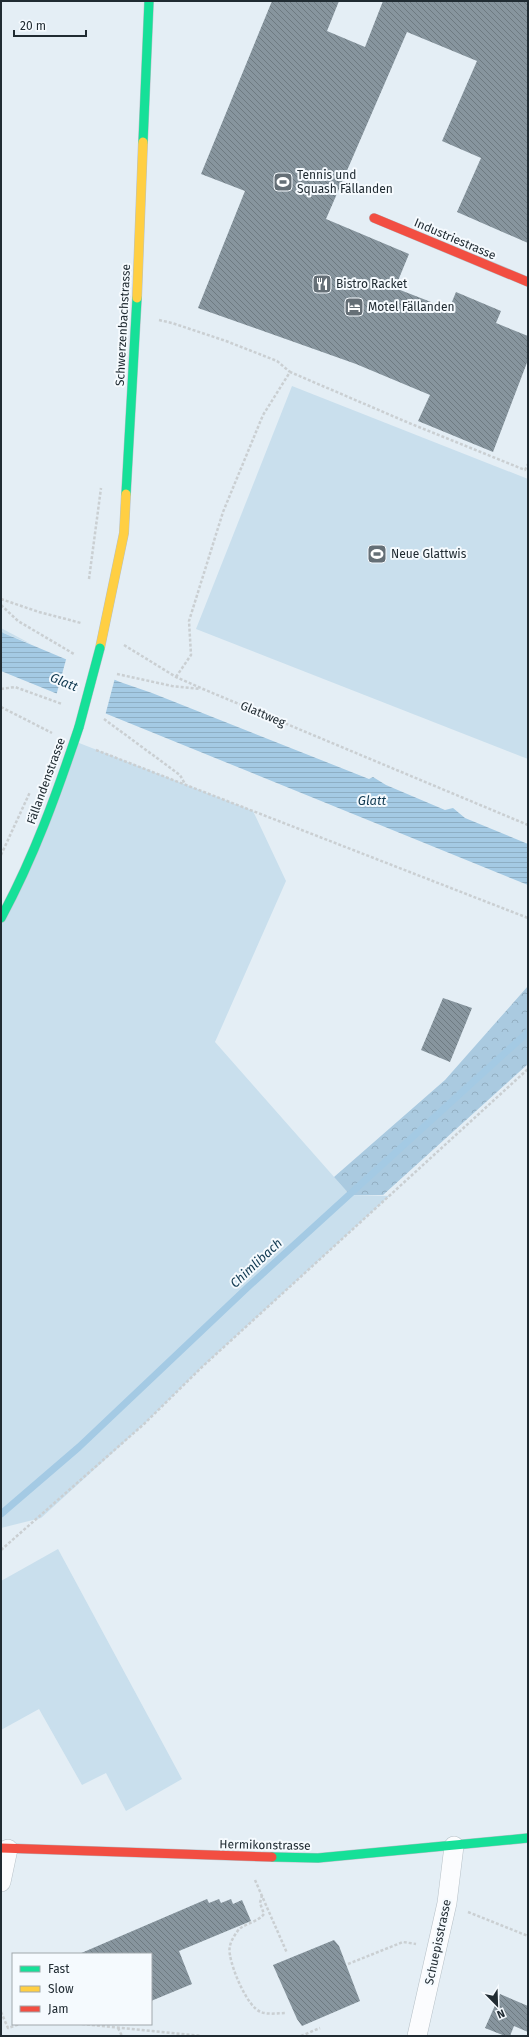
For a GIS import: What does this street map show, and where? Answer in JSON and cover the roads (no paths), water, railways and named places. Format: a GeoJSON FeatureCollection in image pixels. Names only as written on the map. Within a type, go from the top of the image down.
{"type":"FeatureCollection","features":[{"type":"Feature","properties":{"kind":"main road","name":"Schwerzenbachstrasse"},"geometry":{"type":"LineString","coordinates":[[100,648],[124,533],[136,316],[149,1]]}},
{"type":"Feature","properties":{"kind":"main road","name":"Industriestrasse"},"geometry":{"type":"LineString","coordinates":[[374,218],[528,282]]}},
{"type":"Feature","properties":{"kind":"main road","name":"Fällandenstrasse"},"geometry":{"type":"LineString","coordinates":[[1,918],[36,842],[58,788],[79,727],[100,648]]}},
{"type":"Feature","properties":{"kind":"main road","name":"Hermikonstrasse"},"geometry":{"type":"LineString","coordinates":[[4,1848],[246,1857],[318,1858],[528,1838]]}},
{"type":"Feature","properties":{"kind":"street","name":"Schuepisstrasse"},"geometry":{"type":"LineString","coordinates":[[417,2036],[447,1903],[454,1846]]}},
{"type":"Feature","properties":{"kind":"street"},"geometry":{"type":"LineString","coordinates":[[1,1882],[4,1848]]}},
{"type":"Feature","properties":{"kind":"water","name":"Glatt"},"geometry":{"type":"Polygon","coordinates":[[[1,632],[120,682],[152,693],[369,779],[373,777],[386,785],[445,810],[453,808],[465,818],[528,844],[528,885],[1,671],[1,632]]]}},
{"type":"Feature","properties":{"kind":"waterway","name":"Chimlibach"},"geometry":{"type":"LineString","coordinates":[[1,1514],[79,1447],[249,1286],[528,1032]]}},
{"type":"Feature","properties":{"kind":"place","name":"Tennis und Squash Fällanden"},"geometry":{"type":"Point","coordinates":[283,182]}},
{"type":"Feature","properties":{"kind":"place","name":"Bistro Racket"},"geometry":{"type":"Point","coordinates":[322,284]}},
{"type":"Feature","properties":{"kind":"place","name":"Motel Fällanden"},"geometry":{"type":"Point","coordinates":[354,307]}},
{"type":"Feature","properties":{"kind":"place","name":"Neue Glattwis"},"geometry":{"type":"Point","coordinates":[377,554]}}]}
